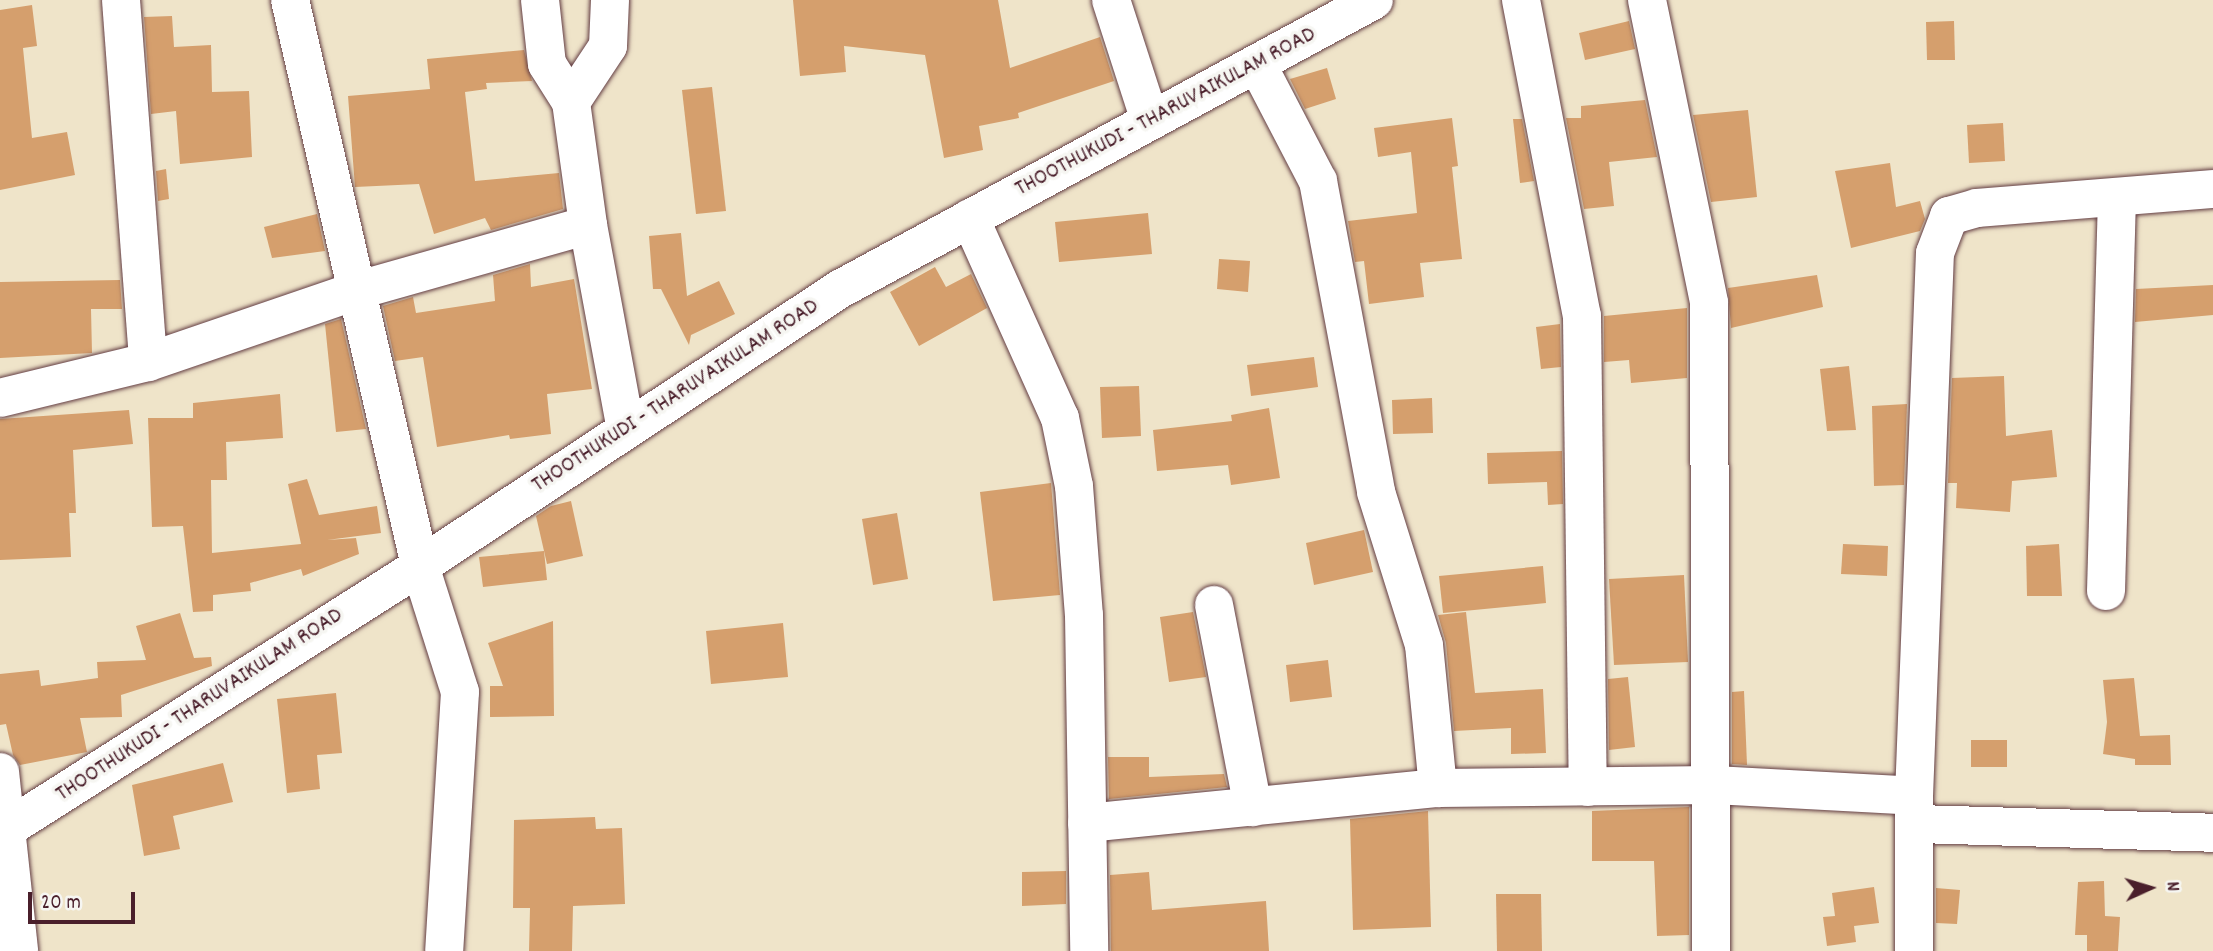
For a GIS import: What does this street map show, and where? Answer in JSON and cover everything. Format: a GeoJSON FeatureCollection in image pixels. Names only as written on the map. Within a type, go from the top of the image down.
{"type":"FeatureCollection","features":[{"type":"Feature","properties":{"kind":"street"},"geometry":{"type":"LineString","coordinates":[[121,0],[148,362]]}},
{"type":"Feature","properties":{"kind":"street"},"geometry":{"type":"LineString","coordinates":[[289,0],[420,566],[460,692],[444,951]]}},
{"type":"Feature","properties":{"kind":"street"},"geometry":{"type":"LineString","coordinates":[[540,0],[548,64],[572,102],[588,225],[626,430]]}},
{"type":"Feature","properties":{"kind":"street"},"geometry":{"type":"LineString","coordinates":[[572,102],[608,46],[610,0]]}},
{"type":"Feature","properties":{"kind":"street"},"geometry":{"type":"LineString","coordinates":[[1111,0],[1150,121]]}},
{"type":"Feature","properties":{"kind":"street","name":"THOOTHUKUDI - THARUVAIKULAM ROAD"},"geometry":{"type":"LineString","coordinates":[[4,831],[420,566],[840,289],[1374,0]]}},
{"type":"Feature","properties":{"kind":"street"},"geometry":{"type":"LineString","coordinates":[[1521,0],[1582,316],[1588,787]]}},
{"type":"Feature","properties":{"kind":"street"},"geometry":{"type":"LineString","coordinates":[[1647,0],[1709,303],[1714,785],[1712,951]]}},
{"type":"Feature","properties":{"kind":"street"},"geometry":{"type":"LineString","coordinates":[[1257,64],[1318,181],[1376,492],[1424,645],[1438,788]]}},
{"type":"Feature","properties":{"kind":"street"},"geometry":{"type":"LineString","coordinates":[[1914,951],[1916,810],[1935,253],[1949,216],[1977,208],[2213,189]]}},
{"type":"Feature","properties":{"kind":"street"},"geometry":{"type":"LineString","coordinates":[[2106,591],[2117,197]]}},
{"type":"Feature","properties":{"kind":"street"},"geometry":{"type":"LineString","coordinates":[[970,218],[1060,418],[1074,486],[1084,615],[1090,951]]}},
{"type":"Feature","properties":{"kind":"street"},"geometry":{"type":"LineString","coordinates":[[0,398],[148,362],[355,291],[588,225]]}},
{"type":"Feature","properties":{"kind":"street"},"geometry":{"type":"LineString","coordinates":[[1214,605],[1253,807]]}},
{"type":"Feature","properties":{"kind":"street"},"geometry":{"type":"LineString","coordinates":[[0,772],[4,831],[19,951]]}},
{"type":"Feature","properties":{"kind":"street"},"geometry":{"type":"LineString","coordinates":[[1087,823],[1438,788],[1714,785],[1916,810],[2213,833]]}},
{"type":"Feature","properties":{"kind":"building"},"geometry":{"type":"Polygon","coordinates":[[[793,0],[998,0],[1010,68],[1100,37],[1114,81],[1018,113],[1019,118],[979,126],[983,150],[944,158],[925,55],[844,46],[846,72],[800,76],[793,0]]]}},
{"type":"Feature","properties":{"kind":"building"},"geometry":{"type":"Polygon","coordinates":[[[32,5],[37,46],[23,48],[32,138],[67,132],[75,175],[0,190],[0,10],[32,5]]]}},
{"type":"Feature","properties":{"kind":"building"},"geometry":{"type":"Polygon","coordinates":[[[172,16],[174,47],[211,45],[212,92],[249,91],[252,157],[180,164],[176,111],[151,114],[144,17],[172,16]]]}},
{"type":"Feature","properties":{"kind":"building"},"geometry":{"type":"Polygon","coordinates":[[[1629,21],[1635,49],[1585,60],[1579,33],[1629,21]]]}},
{"type":"Feature","properties":{"kind":"building"},"geometry":{"type":"Polygon","coordinates":[[[1954,21],[1955,60],[1927,60],[1926,22],[1954,21]]]}},
{"type":"Feature","properties":{"kind":"building"},"geometry":{"type":"Polygon","coordinates":[[[524,50],[532,81],[486,83],[487,89],[465,92],[475,181],[559,173],[563,209],[491,230],[485,218],[434,234],[419,184],[355,187],[348,96],[430,89],[427,59],[524,50]]]}},
{"type":"Feature","properties":{"kind":"building"},"geometry":{"type":"Polygon","coordinates":[[[1327,68],[1336,99],[1305,109],[1290,79],[1327,68]]]}},
{"type":"Feature","properties":{"kind":"building"},"geometry":{"type":"Polygon","coordinates":[[[712,87],[726,211],[696,214],[682,90],[712,87]]]}},
{"type":"Feature","properties":{"kind":"building"},"geometry":{"type":"Polygon","coordinates":[[[1645,100],[1657,157],[1609,162],[1614,206],[1584,209],[1566,118],[1581,118],[1581,106],[1645,100]]]}},
{"type":"Feature","properties":{"kind":"building"},"geometry":{"type":"Polygon","coordinates":[[[1748,110],[1757,197],[1711,202],[1693,115],[1748,110]]]}},
{"type":"Feature","properties":{"kind":"building"},"geometry":{"type":"Polygon","coordinates":[[[1452,118],[1458,166],[1452,167],[1462,259],[1420,263],[1424,297],[1369,304],[1364,261],[1355,262],[1348,221],[1417,213],[1411,152],[1378,157],[1374,128],[1452,118]]]}},
{"type":"Feature","properties":{"kind":"building"},"geometry":{"type":"Polygon","coordinates":[[[1513,119],[1522,119],[1534,181],[1520,183],[1513,119]]]}},
{"type":"Feature","properties":{"kind":"building"},"geometry":{"type":"Polygon","coordinates":[[[2003,123],[2005,161],[1969,163],[1967,125],[2003,123]]]}},
{"type":"Feature","properties":{"kind":"building"},"geometry":{"type":"Polygon","coordinates":[[[1890,163],[1896,207],[1920,201],[1925,219],[1920,231],[1851,248],[1835,171],[1890,163]]]}},
{"type":"Feature","properties":{"kind":"building"},"geometry":{"type":"Polygon","coordinates":[[[166,169],[169,199],[158,201],[156,171],[166,169]]]}},
{"type":"Feature","properties":{"kind":"building"},"geometry":{"type":"Polygon","coordinates":[[[1148,213],[1152,254],[1059,262],[1055,222],[1148,213]]]}},
{"type":"Feature","properties":{"kind":"building"},"geometry":{"type":"Polygon","coordinates":[[[317,214],[325,251],[272,258],[264,227],[317,214]]]}},
{"type":"Feature","properties":{"kind":"building"},"geometry":{"type":"Polygon","coordinates":[[[681,233],[687,296],[719,281],[735,314],[691,335],[689,345],[661,289],[653,289],[649,236],[681,233]]]}},
{"type":"Feature","properties":{"kind":"building"},"geometry":{"type":"Polygon","coordinates":[[[1219,259],[1250,261],[1248,292],[1217,289],[1219,259]]]}},
{"type":"Feature","properties":{"kind":"building"},"geometry":{"type":"Polygon","coordinates":[[[530,264],[531,287],[574,279],[592,389],[547,394],[551,434],[510,439],[509,435],[437,447],[423,357],[395,361],[383,306],[413,297],[416,313],[495,301],[493,275],[530,264]]]}},
{"type":"Feature","properties":{"kind":"building"},"geometry":{"type":"Polygon","coordinates":[[[935,267],[946,287],[971,274],[987,308],[919,346],[890,292],[935,267]]]}},
{"type":"Feature","properties":{"kind":"building"},"geometry":{"type":"Polygon","coordinates":[[[1817,275],[1823,307],[1731,328],[1728,288],[1817,275]]]}},
{"type":"Feature","properties":{"kind":"building"},"geometry":{"type":"Polygon","coordinates":[[[120,280],[122,309],[91,309],[92,353],[0,358],[0,282],[120,280]]]}},
{"type":"Feature","properties":{"kind":"building"},"geometry":{"type":"Polygon","coordinates":[[[2213,285],[2213,315],[2135,322],[2136,289],[2213,285]]]}},
{"type":"Feature","properties":{"kind":"building"},"geometry":{"type":"Polygon","coordinates":[[[1687,308],[1687,378],[1631,383],[1629,360],[1604,362],[1604,316],[1687,308]]]}},
{"type":"Feature","properties":{"kind":"building"},"geometry":{"type":"Polygon","coordinates":[[[341,319],[366,429],[336,432],[325,324],[341,319]]]}},
{"type":"Feature","properties":{"kind":"building"},"geometry":{"type":"Polygon","coordinates":[[[1560,324],[1561,367],[1541,369],[1536,327],[1560,324]]]}},
{"type":"Feature","properties":{"kind":"building"},"geometry":{"type":"Polygon","coordinates":[[[1314,357],[1318,387],[1251,396],[1247,365],[1314,357]]]}},
{"type":"Feature","properties":{"kind":"building"},"geometry":{"type":"Polygon","coordinates":[[[1849,366],[1856,430],[1827,431],[1820,369],[1849,366]]]}},
{"type":"Feature","properties":{"kind":"building"},"geometry":{"type":"Polygon","coordinates":[[[2004,376],[2006,436],[2052,430],[2057,477],[2012,481],[2010,512],[1956,508],[1957,483],[1948,483],[1952,378],[2004,376]]]}},
{"type":"Feature","properties":{"kind":"building"},"geometry":{"type":"Polygon","coordinates":[[[1139,386],[1141,436],[1102,438],[1100,387],[1139,386]]]}},
{"type":"Feature","properties":{"kind":"building"},"geometry":{"type":"Polygon","coordinates":[[[280,394],[283,438],[226,442],[227,480],[211,480],[212,553],[301,544],[288,484],[307,479],[319,515],[377,506],[381,533],[327,540],[356,538],[359,554],[303,576],[301,569],[250,583],[251,591],[213,595],[213,611],[193,612],[183,526],[152,527],[148,418],[193,418],[193,403],[280,394]]]}},
{"type":"Feature","properties":{"kind":"building"},"geometry":{"type":"Polygon","coordinates":[[[1432,398],[1433,433],[1393,434],[1392,400],[1432,398]]]}},
{"type":"Feature","properties":{"kind":"building"},"geometry":{"type":"Polygon","coordinates":[[[1907,404],[1904,485],[1874,486],[1872,406],[1907,404]]]}},
{"type":"Feature","properties":{"kind":"building"},"geometry":{"type":"Polygon","coordinates":[[[1269,408],[1280,478],[1231,485],[1228,465],[1157,471],[1153,430],[1232,421],[1231,415],[1269,408]]]}},
{"type":"Feature","properties":{"kind":"building"},"geometry":{"type":"Polygon","coordinates":[[[129,410],[133,444],[73,450],[76,513],[69,513],[71,557],[0,560],[0,419],[129,410]]]}},
{"type":"Feature","properties":{"kind":"building"},"geometry":{"type":"Polygon","coordinates":[[[1562,451],[1563,504],[1548,505],[1547,482],[1488,484],[1487,453],[1562,451]]]}},
{"type":"Feature","properties":{"kind":"building"},"geometry":{"type":"Polygon","coordinates":[[[1051,483],[1060,595],[993,601],[980,492],[1051,483]]]}},
{"type":"Feature","properties":{"kind":"building"},"geometry":{"type":"Polygon","coordinates":[[[571,501],[583,556],[547,564],[536,516],[551,506],[571,501]]]}},
{"type":"Feature","properties":{"kind":"building"},"geometry":{"type":"Polygon","coordinates":[[[897,513],[908,579],[873,585],[862,519],[897,513]]]}},
{"type":"Feature","properties":{"kind":"building"},"geometry":{"type":"Polygon","coordinates":[[[1364,530],[1373,572],[1314,585],[1306,543],[1364,530]]]}},
{"type":"Feature","properties":{"kind":"building"},"geometry":{"type":"Polygon","coordinates":[[[1843,544],[1888,546],[1887,576],[1841,574],[1843,544]]]}},
{"type":"Feature","properties":{"kind":"building"},"geometry":{"type":"Polygon","coordinates":[[[2059,544],[2062,596],[2027,596],[2026,546],[2059,544]]]}},
{"type":"Feature","properties":{"kind":"building"},"geometry":{"type":"Polygon","coordinates":[[[544,551],[547,580],[483,587],[479,557],[544,551]]]}},
{"type":"Feature","properties":{"kind":"building"},"geometry":{"type":"Polygon","coordinates":[[[1543,566],[1546,603],[1443,613],[1439,576],[1543,566]]]}},
{"type":"Feature","properties":{"kind":"building"},"geometry":{"type":"Polygon","coordinates":[[[1684,575],[1688,662],[1614,665],[1609,579],[1684,575]]]}},
{"type":"Feature","properties":{"kind":"building"},"geometry":{"type":"Polygon","coordinates":[[[1193,612],[1206,677],[1169,682],[1160,617],[1193,612]]]}},
{"type":"Feature","properties":{"kind":"building"},"geometry":{"type":"Polygon","coordinates":[[[1466,612],[1475,693],[1543,689],[1546,753],[1511,754],[1511,728],[1454,731],[1446,643],[1438,615],[1466,612]]]}},
{"type":"Feature","properties":{"kind":"building"},"geometry":{"type":"Polygon","coordinates":[[[180,613],[194,658],[211,657],[212,666],[121,695],[122,717],[80,718],[87,752],[20,765],[13,755],[6,724],[0,725],[0,674],[39,670],[41,686],[98,678],[97,662],[146,660],[136,626],[180,613]]]}},
{"type":"Feature","properties":{"kind":"building"},"geometry":{"type":"Polygon","coordinates":[[[553,621],[554,716],[490,717],[490,686],[503,686],[488,643],[553,621]]]}},
{"type":"Feature","properties":{"kind":"building"},"geometry":{"type":"Polygon","coordinates":[[[783,623],[788,677],[711,684],[706,631],[783,623]]]}},
{"type":"Feature","properties":{"kind":"building"},"geometry":{"type":"Polygon","coordinates":[[[1328,660],[1332,697],[1290,702],[1286,665],[1328,660]]]}},
{"type":"Feature","properties":{"kind":"building"},"geometry":{"type":"Polygon","coordinates":[[[1628,677],[1635,747],[1609,750],[1608,679],[1628,677]]]}},
{"type":"Feature","properties":{"kind":"building"},"geometry":{"type":"Polygon","coordinates":[[[2134,678],[2140,736],[2170,735],[2171,765],[2135,765],[2135,759],[2103,754],[2107,722],[2103,680],[2134,678]]]}},
{"type":"Feature","properties":{"kind":"building"},"geometry":{"type":"Polygon","coordinates":[[[1744,691],[1747,765],[1732,764],[1732,692],[1744,691]]]}},
{"type":"Feature","properties":{"kind":"building"},"geometry":{"type":"Polygon","coordinates":[[[336,693],[342,753],[317,755],[320,789],[287,793],[277,699],[336,693]]]}},
{"type":"Feature","properties":{"kind":"building"},"geometry":{"type":"Polygon","coordinates":[[[1971,740],[2007,740],[2007,767],[1971,767],[1971,740]]]}},
{"type":"Feature","properties":{"kind":"building"},"geometry":{"type":"Polygon","coordinates":[[[1108,757],[1149,757],[1149,777],[1224,774],[1227,787],[1109,799],[1108,757]]]}},
{"type":"Feature","properties":{"kind":"building"},"geometry":{"type":"Polygon","coordinates":[[[223,763],[233,802],[173,816],[180,849],[144,856],[132,785],[223,763]]]}},
{"type":"Feature","properties":{"kind":"building"},"geometry":{"type":"Polygon","coordinates":[[[1689,807],[1689,935],[1657,936],[1654,861],[1592,861],[1592,811],[1689,807]]]}},
{"type":"Feature","properties":{"kind":"building"},"geometry":{"type":"Polygon","coordinates":[[[1428,811],[1431,927],[1353,930],[1350,819],[1428,811]]]}},
{"type":"Feature","properties":{"kind":"building"},"geometry":{"type":"Polygon","coordinates":[[[595,817],[596,829],[622,828],[625,904],[573,906],[572,951],[529,951],[530,908],[513,908],[514,820],[595,817]]]}},
{"type":"Feature","properties":{"kind":"building"},"geometry":{"type":"Polygon","coordinates":[[[1066,871],[1066,904],[1022,906],[1022,872],[1066,871]]]}},
{"type":"Feature","properties":{"kind":"building"},"geometry":{"type":"Polygon","coordinates":[[[1149,872],[1152,910],[1266,901],[1269,951],[1111,951],[1110,875],[1149,872]]]}},
{"type":"Feature","properties":{"kind":"building"},"geometry":{"type":"Polygon","coordinates":[[[2104,881],[2105,916],[2120,917],[2118,951],[2087,951],[2087,935],[2075,935],[2078,882],[2104,881]]]}},
{"type":"Feature","properties":{"kind":"building"},"geometry":{"type":"Polygon","coordinates":[[[1874,887],[1879,923],[1854,926],[1856,942],[1827,946],[1823,917],[1835,916],[1832,893],[1874,887]]]}},
{"type":"Feature","properties":{"kind":"building"},"geometry":{"type":"Polygon","coordinates":[[[1936,888],[1960,890],[1957,924],[1936,923],[1936,888]]]}},
{"type":"Feature","properties":{"kind":"building"},"geometry":{"type":"Polygon","coordinates":[[[1496,894],[1541,894],[1542,951],[1497,951],[1496,894]]]}}]}
